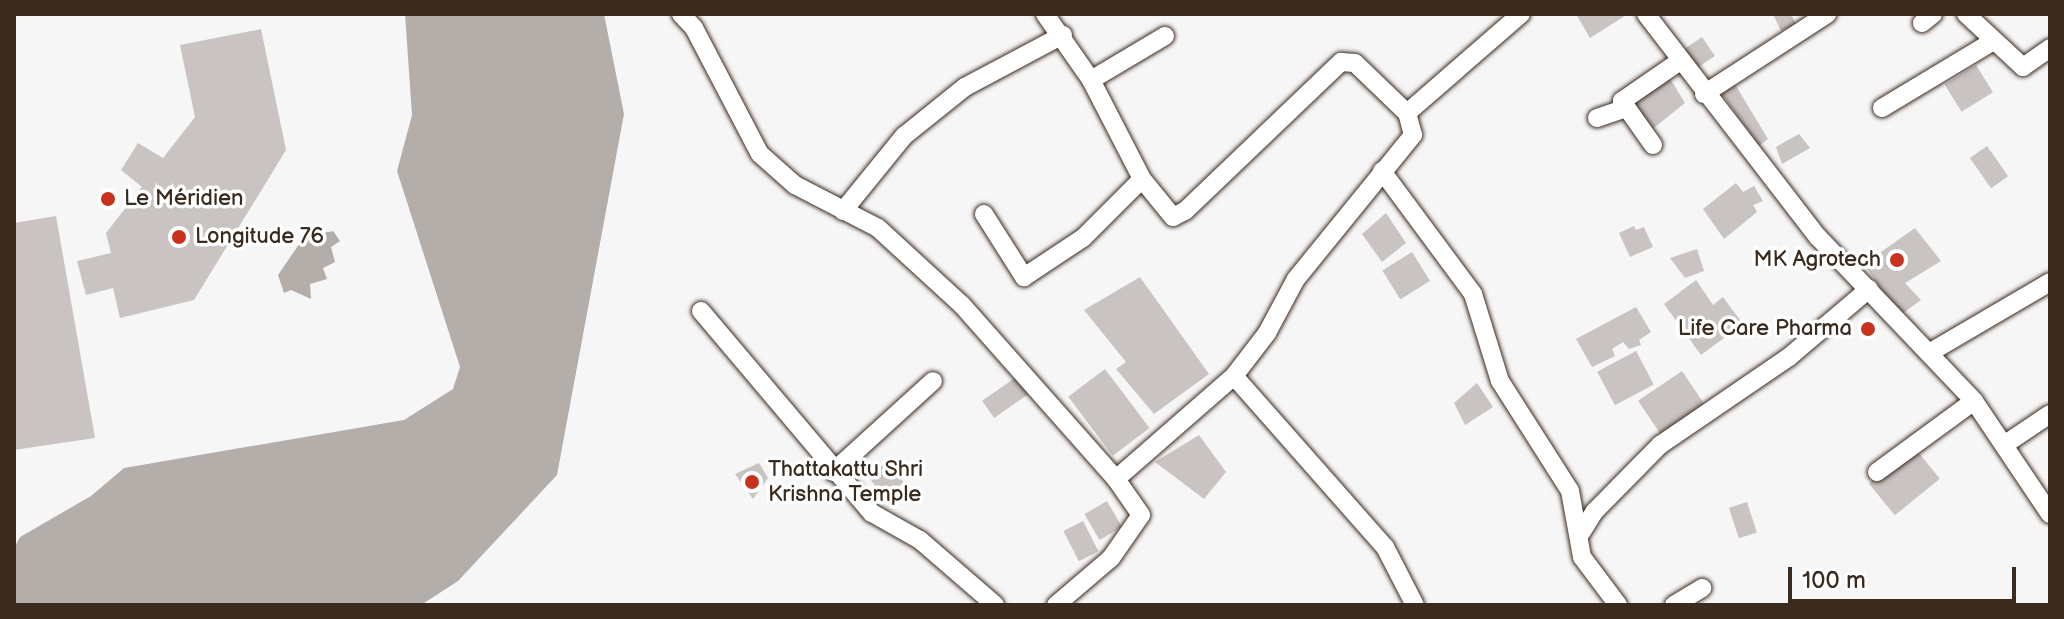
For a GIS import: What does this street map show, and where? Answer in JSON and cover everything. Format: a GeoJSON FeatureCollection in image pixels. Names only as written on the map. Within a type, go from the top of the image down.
{"type":"FeatureCollection","features":[{"type":"Feature","properties":{"kind":"street"},"geometry":{"type":"LineString","coordinates":[[681,14],[694,28],[760,154],[795,185],[878,228],[962,305],[1116,479],[1141,515],[1111,558],[1056,605]]}},
{"type":"Feature","properties":{"kind":"street"},"geometry":{"type":"LineString","coordinates":[[1045,14],[1063,35],[1091,80],[1142,179],[1173,217],[1185,211],[1341,62],[1355,63],[1407,113],[1413,135],[1296,279],[1267,333],[1234,376],[1116,479]]}},
{"type":"Feature","properties":{"kind":"street"},"geometry":{"type":"LineString","coordinates":[[1407,113],[1521,14]]}},
{"type":"Feature","properties":{"kind":"street"},"geometry":{"type":"LineString","coordinates":[[1646,14],[1704,94],[1818,237],[1974,401],[2050,514]]}},
{"type":"Feature","properties":{"kind":"street"},"geometry":{"type":"LineString","coordinates":[[1704,94],[1827,14]]}},
{"type":"Feature","properties":{"kind":"street"},"geometry":{"type":"LineString","coordinates":[[1966,14],[1992,42],[2023,67],[2050,48]]}},
{"type":"Feature","properties":{"kind":"street"},"geometry":{"type":"LineString","coordinates":[[843,211],[904,136],[965,87],[1063,35]]}},
{"type":"Feature","properties":{"kind":"street"},"geometry":{"type":"LineString","coordinates":[[1091,80],[1165,36]]}},
{"type":"Feature","properties":{"kind":"street"},"geometry":{"type":"LineString","coordinates":[[1882,108],[1992,42]]}},
{"type":"Feature","properties":{"kind":"street"},"geometry":{"type":"LineString","coordinates":[[1653,145],[1622,101],[1680,61]]}},
{"type":"Feature","properties":{"kind":"street"},"geometry":{"type":"LineString","coordinates":[[1597,118],[1626,108]]}},
{"type":"Feature","properties":{"kind":"street"},"geometry":{"type":"LineString","coordinates":[[1382,171],[1473,294],[1500,381],[1557,464],[1581,533],[1582,557],[1618,605]]}},
{"type":"Feature","properties":{"kind":"street"},"geometry":{"type":"LineString","coordinates":[[984,214],[1024,277],[1083,238],[1142,179]]}},
{"type":"Feature","properties":{"kind":"street"},"geometry":{"type":"LineString","coordinates":[[1929,353],[2050,282]]}},
{"type":"Feature","properties":{"kind":"street"},"geometry":{"type":"LineString","coordinates":[[1581,533],[1595,511],[1660,445],[1789,357],[1869,289]]}},
{"type":"Feature","properties":{"kind":"street"},"geometry":{"type":"LineString","coordinates":[[701,311],[833,472],[872,513],[920,540],[995,605]]}},
{"type":"Feature","properties":{"kind":"street"},"geometry":{"type":"LineString","coordinates":[[1234,376],[1385,547],[1415,605]]}},
{"type":"Feature","properties":{"kind":"street"},"geometry":{"type":"LineString","coordinates":[[833,472],[933,381]]}},
{"type":"Feature","properties":{"kind":"street"},"geometry":{"type":"LineString","coordinates":[[1877,472],[1974,401]]}},
{"type":"Feature","properties":{"kind":"street"},"geometry":{"type":"LineString","coordinates":[[2004,445],[2050,414]]}},
{"type":"Feature","properties":{"kind":"street"},"geometry":{"type":"LineString","coordinates":[[1674,605],[1702,588]]}},
{"type":"Feature","properties":{"kind":"shaded area"},"geometry":{"type":"Polygon","coordinates":[[[405,14],[604,14],[624,114],[557,475],[458,581],[421,605],[14,605],[14,548],[20,537],[91,496],[124,468],[404,420],[453,389],[460,367],[397,171],[412,115],[405,14]]]}},
{"type":"Feature","properties":{"kind":"shaded area"},"geometry":{"type":"Polygon","coordinates":[[[333,231],[340,241],[331,247],[335,262],[323,268],[327,279],[310,284],[311,299],[291,290],[284,293],[278,275],[304,237],[333,231]]]}},
{"type":"Feature","properties":{"kind":"building"},"geometry":{"type":"Polygon","coordinates":[[[1576,14],[1628,14],[1590,38],[1576,14]]]}},
{"type":"Feature","properties":{"kind":"building"},"geometry":{"type":"Polygon","coordinates":[[[1773,14],[1791,14],[1796,24],[1781,31],[1773,14]]]}},
{"type":"Feature","properties":{"kind":"building","name":"Le Méridien"},"geometry":{"type":"Polygon","coordinates":[[[261,29],[286,150],[194,300],[120,318],[113,288],[86,295],[77,261],[111,253],[106,233],[142,187],[121,170],[138,143],[163,158],[195,117],[180,45],[261,29]]]}},
{"type":"Feature","properties":{"kind":"building"},"geometry":{"type":"Polygon","coordinates":[[[1702,37],[1715,56],[1697,68],[1685,49],[1702,37]]]}},
{"type":"Feature","properties":{"kind":"building"},"geometry":{"type":"Polygon","coordinates":[[[1976,65],[1993,92],[1962,112],[1945,85],[1976,65]]]}},
{"type":"Feature","properties":{"kind":"building"},"geometry":{"type":"Polygon","coordinates":[[[1669,77],[1685,103],[1650,131],[1630,104],[1669,77]]]}},
{"type":"Feature","properties":{"kind":"building"},"geometry":{"type":"Polygon","coordinates":[[[1733,81],[1768,139],[1759,146],[1720,91],[1733,81]]]}},
{"type":"Feature","properties":{"kind":"building"},"geometry":{"type":"Polygon","coordinates":[[[1799,134],[1810,148],[1782,164],[1776,147],[1799,134]]]}},
{"type":"Feature","properties":{"kind":"building"},"geometry":{"type":"Polygon","coordinates":[[[1987,146],[2008,176],[1991,188],[1970,158],[1987,146]]]}},
{"type":"Feature","properties":{"kind":"building"},"geometry":{"type":"Polygon","coordinates":[[[1736,183],[1743,192],[1754,186],[1763,201],[1753,205],[1757,212],[1724,239],[1703,209],[1736,183]]]}},
{"type":"Feature","properties":{"kind":"building"},"geometry":{"type":"Polygon","coordinates":[[[1386,213],[1406,243],[1382,262],[1362,234],[1386,213]]]}},
{"type":"Feature","properties":{"kind":"building"},"geometry":{"type":"Polygon","coordinates":[[[56,216],[95,438],[14,450],[14,223],[56,216]]]}},
{"type":"Feature","properties":{"kind":"building"},"geometry":{"type":"Polygon","coordinates":[[[1634,226],[1636,230],[1644,227],[1653,247],[1630,257],[1619,233],[1634,226]]]}},
{"type":"Feature","properties":{"kind":"building"},"geometry":{"type":"Polygon","coordinates":[[[1915,228],[1941,261],[1905,283],[1921,300],[1899,316],[1864,264],[1915,228]]]}},
{"type":"Feature","properties":{"kind":"building"},"geometry":{"type":"Polygon","coordinates":[[[1697,249],[1704,271],[1685,278],[1670,258],[1697,249]]]}},
{"type":"Feature","properties":{"kind":"building"},"geometry":{"type":"Polygon","coordinates":[[[1412,252],[1430,281],[1400,299],[1382,271],[1412,252]]]}},
{"type":"Feature","properties":{"kind":"building"},"geometry":{"type":"Polygon","coordinates":[[[1140,277],[1209,374],[1154,414],[1116,369],[1126,362],[1084,310],[1140,277]]]}},
{"type":"Feature","properties":{"kind":"building"},"geometry":{"type":"Polygon","coordinates":[[[1696,280],[1713,305],[1723,297],[1743,324],[1701,355],[1664,304],[1696,280]]]}},
{"type":"Feature","properties":{"kind":"building"},"geometry":{"type":"Polygon","coordinates":[[[1636,307],[1651,332],[1639,340],[1641,345],[1629,349],[1623,342],[1612,349],[1615,356],[1592,367],[1576,339],[1636,307]]]}},
{"type":"Feature","properties":{"kind":"building"},"geometry":{"type":"Polygon","coordinates":[[[1636,351],[1654,385],[1615,405],[1597,372],[1636,351]]]}},
{"type":"Feature","properties":{"kind":"building"},"geometry":{"type":"Polygon","coordinates":[[[1105,369],[1150,428],[1113,456],[1068,397],[1105,369]]]}},
{"type":"Feature","properties":{"kind":"building"},"geometry":{"type":"Polygon","coordinates":[[[1682,371],[1706,407],[1662,436],[1638,401],[1682,371]]]}},
{"type":"Feature","properties":{"kind":"building"},"geometry":{"type":"Polygon","coordinates":[[[1019,375],[1031,392],[994,418],[982,401],[1019,375]]]}},
{"type":"Feature","properties":{"kind":"building"},"geometry":{"type":"Polygon","coordinates":[[[1477,383],[1493,407],[1465,425],[1454,403],[1477,383]]]}},
{"type":"Feature","properties":{"kind":"building"},"geometry":{"type":"Polygon","coordinates":[[[1199,435],[1226,472],[1204,499],[1155,462],[1199,435]]]}},
{"type":"Feature","properties":{"kind":"building"},"geometry":{"type":"Polygon","coordinates":[[[1914,447],[1940,479],[1895,515],[1869,484],[1914,447]]]}},
{"type":"Feature","properties":{"kind":"building"},"geometry":{"type":"Polygon","coordinates":[[[888,461],[904,483],[884,498],[868,476],[888,461]]]}},
{"type":"Feature","properties":{"kind":"building","name":"Thattakattu Shri Krishna Temple"},"geometry":{"type":"Polygon","coordinates":[[[759,463],[768,478],[753,499],[735,474],[759,463]]]}},
{"type":"Feature","properties":{"kind":"building"},"geometry":{"type":"Polygon","coordinates":[[[1107,501],[1122,527],[1099,540],[1084,514],[1107,501]]]}},
{"type":"Feature","properties":{"kind":"building"},"geometry":{"type":"Polygon","coordinates":[[[1747,502],[1757,532],[1739,538],[1729,508],[1747,502]]]}},
{"type":"Feature","properties":{"kind":"building"},"geometry":{"type":"Polygon","coordinates":[[[1083,521],[1098,551],[1079,561],[1063,531],[1083,521]]]}},
{"type":"Feature","properties":{"kind":"place","name":"Le Méridien"},"geometry":{"type":"Point","coordinates":[108,199]}},
{"type":"Feature","properties":{"kind":"place","name":"Longitude 76"},"geometry":{"type":"Point","coordinates":[179,237]}},
{"type":"Feature","properties":{"kind":"place","name":"MK Agrotech"},"geometry":{"type":"Point","coordinates":[1897,260]}},
{"type":"Feature","properties":{"kind":"place","name":"Life Care Pharma"},"geometry":{"type":"Point","coordinates":[1868,329]}},
{"type":"Feature","properties":{"kind":"place","name":"Thattakattu Shri Krishna Temple"},"geometry":{"type":"Point","coordinates":[752,482]}}]}
